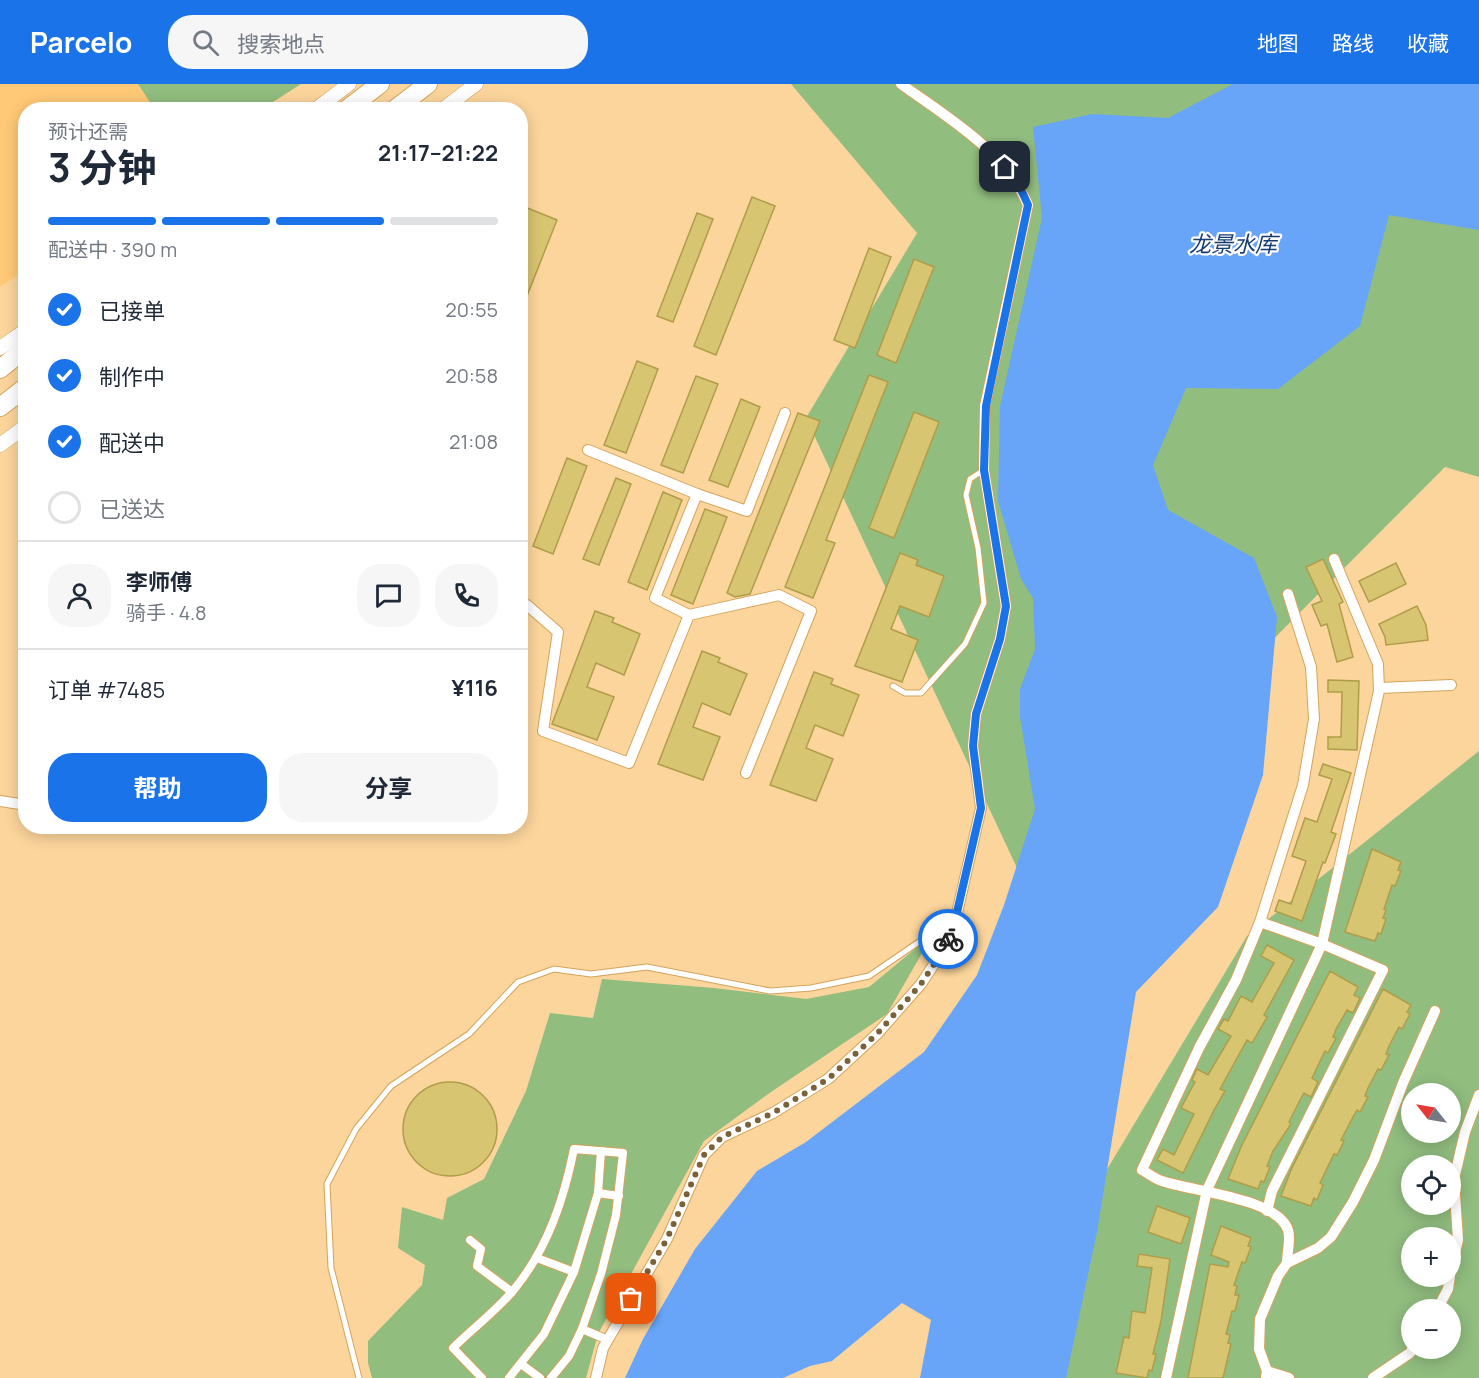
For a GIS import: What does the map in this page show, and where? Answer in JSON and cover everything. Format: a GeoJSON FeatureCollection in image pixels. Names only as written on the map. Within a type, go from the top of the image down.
{"type":"FeatureCollection","features":[{"type":"Feature","properties":{"kind":"highway"},"geometry":{"type":"LineString","coordinates":[[356,102],[380,84]]}},
{"type":"Feature","properties":{"kind":"highway"},"geometry":{"type":"LineString","coordinates":[[404,102],[428,84]]}},
{"type":"Feature","properties":{"kind":"highway"},"geometry":{"type":"LineString","coordinates":[[0,369],[18,354]]}},
{"type":"Feature","properties":{"kind":"highway"},"geometry":{"type":"LineString","coordinates":[[0,407],[18,393]]}},
{"type":"Feature","properties":{"kind":"street"},"geometry":{"type":"LineString","coordinates":[[325,102],[349,84]]}},
{"type":"Feature","properties":{"kind":"street"},"geometry":{"type":"LineString","coordinates":[[452,102],[476,84]]}},
{"type":"Feature","properties":{"kind":"street"},"geometry":{"type":"LineString","coordinates":[[596,1378],[603,1348],[667,1239],[704,1155],[722,1137],[773,1113],[828,1079],[877,1034],[921,984],[946,946],[957,912],[981,808],[973,746],[976,714],[1000,639],[1006,606],[984,470],[986,406],[1028,205],[1020,187],[1005,167],[980,141],[901,84]]}},
{"type":"Feature","properties":{"kind":"street"},"geometry":{"type":"LineString","coordinates":[[0,348],[18,336]]}},
{"type":"Feature","properties":{"kind":"street"},"geometry":{"type":"LineString","coordinates":[[588,450],[747,512],[785,413]]}},
{"type":"Feature","properties":{"kind":"street"},"geometry":{"type":"LineString","coordinates":[[0,445],[18,432]]}},
{"type":"Feature","properties":{"kind":"street"},"geometry":{"type":"LineString","coordinates":[[697,494],[655,598],[689,615],[779,595],[812,611],[746,773]]}},
{"type":"Feature","properties":{"kind":"street"},"geometry":{"type":"LineString","coordinates":[[1166,1378],[1207,1190],[1322,944],[1379,688],[1378,664],[1334,559]]}},
{"type":"Feature","properties":{"kind":"street"},"geometry":{"type":"LineString","coordinates":[[1287,1263],[1289,1232],[1284,1222],[1267,1211],[1248,1202],[1207,1190],[1164,1182],[1142,1170],[1198,1048],[1236,980],[1260,922],[1303,785],[1314,719],[1311,667],[1288,594]]}},
{"type":"Feature","properties":{"kind":"street"},"geometry":{"type":"LineString","coordinates":[[528,606],[558,632],[543,731],[629,763],[689,615]]}},
{"type":"Feature","properties":{"kind":"street"},"geometry":{"type":"LineString","coordinates":[[1379,688],[1451,685]]}},
{"type":"Feature","properties":{"kind":"street"},"geometry":{"type":"LineString","coordinates":[[0,801],[18,804]]}},
{"type":"Feature","properties":{"kind":"street"},"geometry":{"type":"LineString","coordinates":[[1260,922],[1322,944],[1383,970],[1272,1191],[1267,1211]]}},
{"type":"Feature","properties":{"kind":"street"},"geometry":{"type":"LineString","coordinates":[[1289,1378],[1266,1374],[1259,1349],[1260,1320],[1278,1276],[1287,1263],[1318,1248],[1331,1237],[1353,1202],[1374,1160],[1403,1083],[1436,1011]]}},
{"type":"Feature","properties":{"kind":"street"},"geometry":{"type":"LineString","coordinates":[[1457,1227],[1454,1179],[1465,1132],[1479,1095]]}},
{"type":"Feature","properties":{"kind":"street"},"geometry":{"type":"LineString","coordinates":[[482,1378],[453,1347],[512,1292],[537,1257],[545,1243],[568,1179],[574,1149],[623,1153],[619,1196],[601,1274],[582,1329],[569,1356],[551,1378]]}},
{"type":"Feature","properties":{"kind":"street"},"geometry":{"type":"LineString","coordinates":[[509,1378],[544,1334],[574,1272],[598,1193],[601,1151]]}},
{"type":"Feature","properties":{"kind":"street"},"geometry":{"type":"LineString","coordinates":[[598,1193],[619,1196]]}},
{"type":"Feature","properties":{"kind":"street"},"geometry":{"type":"LineString","coordinates":[[470,1240],[481,1249],[477,1266],[512,1292]]}},
{"type":"Feature","properties":{"kind":"street"},"geometry":{"type":"LineString","coordinates":[[537,1257],[574,1272]]}},
{"type":"Feature","properties":{"kind":"street"},"geometry":{"type":"LineString","coordinates":[[582,1329],[608,1340]]}},
{"type":"Feature","properties":{"kind":"street"},"geometry":{"type":"LineString","coordinates":[[1373,1378],[1401,1359]]}},
{"type":"Feature","properties":{"kind":"street"},"geometry":{"type":"LineString","coordinates":[[521,1364],[540,1378]]}},
{"type":"Feature","properties":{"kind":"lane"},"geometry":{"type":"LineString","coordinates":[[892,686],[905,693],[921,693],[965,644],[976,622],[984,603],[978,548],[966,495],[970,479],[984,470]]}},
{"type":"Feature","properties":{"kind":"lane"},"geometry":{"type":"LineString","coordinates":[[359,1378],[331,1268],[327,1185],[356,1129],[391,1086],[468,1034],[518,982],[554,969],[591,974],[647,967],[770,991],[812,988],[869,976],[938,929],[957,912]]}},
{"type":"Feature","properties":{"kind":"shaded area"},"geometry":{"type":"Polygon","coordinates":[[[0,84],[138,84],[150,102],[18,102],[18,275],[0,287],[0,84]]]}},
{"type":"Feature","properties":{"kind":"green space"},"geometry":{"type":"Polygon","coordinates":[[[138,84],[301,84],[273,102],[150,102],[138,84]]]}},
{"type":"Feature","properties":{"kind":"green space"},"geometry":{"type":"Polygon","coordinates":[[[791,84],[1479,84],[1479,477],[1445,467],[1026,887],[806,418],[917,233],[791,84]]]}},
{"type":"Feature","properties":{"kind":"green space"},"geometry":{"type":"Polygon","coordinates":[[[1479,751],[1479,1378],[982,1378],[1247,936],[1479,751]]]}},
{"type":"Feature","properties":{"kind":"green space"},"geometry":{"type":"Polygon","coordinates":[[[933,934],[887,1014],[771,1092],[704,1141],[598,1334],[586,1378],[372,1378],[368,1363],[368,1341],[422,1285],[425,1265],[398,1248],[402,1207],[443,1220],[447,1198],[484,1179],[526,1091],[550,1013],[593,1018],[602,979],[714,988],[806,999],[869,987],[933,934]]]}},
{"type":"Feature","properties":{"kind":"water","name":"龙景水库"},"geometry":{"type":"Polygon","coordinates":[[[1233,84],[1479,84],[1479,230],[1389,215],[1360,326],[1278,389],[1186,388],[1153,465],[1168,510],[1254,558],[1277,617],[1263,775],[1218,907],[1136,992],[1097,1232],[1066,1378],[920,1378],[931,1320],[902,1303],[832,1361],[810,1366],[783,1378],[625,1378],[643,1339],[695,1249],[757,1171],[806,1142],[924,1052],[977,975],[1004,905],[1035,809],[1020,717],[1020,689],[1035,649],[1033,598],[1021,579],[998,501],[1000,406],[1042,218],[1033,127],[1092,114],[1168,118],[1233,84]]]}},
{"type":"Feature","properties":{"kind":"building"},"geometry":{"type":"Polygon","coordinates":[[[752,197],[775,206],[716,355],[694,346],[752,197]]]}},
{"type":"Feature","properties":{"kind":"building"},"geometry":{"type":"Polygon","coordinates":[[[528,208],[557,220],[528,293],[528,208]]]}},
{"type":"Feature","properties":{"kind":"building"},"geometry":{"type":"Polygon","coordinates":[[[697,213],[713,219],[673,322],[657,316],[697,213]]]}},
{"type":"Feature","properties":{"kind":"building"},"geometry":{"type":"Polygon","coordinates":[[[869,248],[891,257],[855,348],[834,340],[869,248]]]}},
{"type":"Feature","properties":{"kind":"building"},"geometry":{"type":"Polygon","coordinates":[[[914,259],[934,267],[896,363],[877,355],[914,259]]]}},
{"type":"Feature","properties":{"kind":"building"},"geometry":{"type":"Polygon","coordinates":[[[637,361],[658,369],[626,453],[604,445],[637,361]]]}},
{"type":"Feature","properties":{"kind":"building"},"geometry":{"type":"Polygon","coordinates":[[[869,375],[888,382],[826,540],[835,543],[813,598],[785,587],[869,375]]]}},
{"type":"Feature","properties":{"kind":"building"},"geometry":{"type":"Polygon","coordinates":[[[696,376],[718,384],[683,473],[661,465],[696,376]]]}},
{"type":"Feature","properties":{"kind":"building"},"geometry":{"type":"Polygon","coordinates":[[[741,399],[760,407],[728,487],[709,480],[741,399]]]}},
{"type":"Feature","properties":{"kind":"building"},"geometry":{"type":"Polygon","coordinates":[[[914,412],[939,422],[894,538],[869,528],[914,412]]]}},
{"type":"Feature","properties":{"kind":"building"},"geometry":{"type":"Polygon","coordinates":[[[798,413],[820,421],[750,594],[735,597],[727,593],[798,413]]]}},
{"type":"Feature","properties":{"kind":"building"},"geometry":{"type":"Polygon","coordinates":[[[567,458],[587,466],[553,554],[533,546],[567,458]]]}},
{"type":"Feature","properties":{"kind":"building"},"geometry":{"type":"Polygon","coordinates":[[[616,478],[631,484],[599,565],[583,559],[616,478]]]}},
{"type":"Feature","properties":{"kind":"building"},"geometry":{"type":"Polygon","coordinates":[[[663,492],[682,500],[647,590],[628,582],[663,492]]]}},
{"type":"Feature","properties":{"kind":"building"},"geometry":{"type":"Polygon","coordinates":[[[705,509],[727,517],[693,604],[671,595],[705,509]]]}},
{"type":"Feature","properties":{"kind":"building"},"geometry":{"type":"Polygon","coordinates":[[[900,553],[918,560],[916,565],[944,576],[929,617],[900,606],[891,629],[918,640],[902,682],[855,666],[900,553]]]}},
{"type":"Feature","properties":{"kind":"building"},"geometry":{"type":"Polygon","coordinates":[[[1323,559],[1343,602],[1339,604],[1353,657],[1337,662],[1327,624],[1321,626],[1312,605],[1322,601],[1306,567],[1323,559]]]}},
{"type":"Feature","properties":{"kind":"building"},"geometry":{"type":"Polygon","coordinates":[[[1396,563],[1406,584],[1369,602],[1359,581],[1396,563]]]}},
{"type":"Feature","properties":{"kind":"building"},"geometry":{"type":"Polygon","coordinates":[[[1417,606],[1426,625],[1428,640],[1386,645],[1379,624],[1417,606]]]}},
{"type":"Feature","properties":{"kind":"building"},"geometry":{"type":"Polygon","coordinates":[[[595,611],[614,618],[612,622],[640,634],[624,675],[596,663],[587,687],[614,697],[597,740],[552,724],[595,611]]]}},
{"type":"Feature","properties":{"kind":"building"},"geometry":{"type":"Polygon","coordinates":[[[702,651],[720,658],[718,662],[747,674],[730,715],[702,703],[693,727],[720,737],[703,780],[658,764],[702,651]]]}},
{"type":"Feature","properties":{"kind":"building"},"geometry":{"type":"Polygon","coordinates":[[[814,672],[833,679],[831,684],[859,695],[843,736],[815,725],[806,748],[833,759],[816,801],[770,785],[814,672]]]}},
{"type":"Feature","properties":{"kind":"building"},"geometry":{"type":"Polygon","coordinates":[[[1328,680],[1359,681],[1357,750],[1328,749],[1328,737],[1341,737],[1342,692],[1328,692],[1328,680]]]}},
{"type":"Feature","properties":{"kind":"building"},"geometry":{"type":"Polygon","coordinates":[[[1323,764],[1351,773],[1331,832],[1336,834],[1325,863],[1323,862],[1302,921],[1275,911],[1279,900],[1291,904],[1306,861],[1292,856],[1305,818],[1317,822],[1332,779],[1319,775],[1323,764]]]}},
{"type":"Feature","properties":{"kind":"building"},"geometry":{"type":"Polygon","coordinates":[[[1372,849],[1401,862],[1398,870],[1401,871],[1395,886],[1392,885],[1384,909],[1386,910],[1383,918],[1386,919],[1381,934],[1378,933],[1375,941],[1345,932],[1372,849]]]}},
{"type":"Feature","properties":{"kind":"building"},"geometry":{"type":"Polygon","coordinates":[[[1267,945],[1294,960],[1264,1015],[1267,1017],[1252,1043],[1247,1040],[1220,1089],[1225,1091],[1183,1173],[1157,1160],[1163,1149],[1174,1155],[1194,1114],[1181,1108],[1195,1082],[1192,1080],[1197,1069],[1208,1075],[1231,1036],[1218,1029],[1224,1019],[1228,1021],[1241,996],[1252,1002],[1274,963],[1261,956],[1267,945]]]}},
{"type":"Feature","properties":{"kind":"building"},"geometry":{"type":"Polygon","coordinates":[[[1330,971],[1358,987],[1354,995],[1360,998],[1353,1013],[1347,1010],[1336,1029],[1333,1037],[1336,1038],[1328,1053],[1325,1051],[1312,1078],[1318,1082],[1311,1097],[1304,1093],[1300,1100],[1289,1122],[1291,1124],[1273,1151],[1264,1182],[1261,1181],[1258,1189],[1228,1179],[1241,1147],[1330,971]]]}},
{"type":"Feature","properties":{"kind":"building"},"geometry":{"type":"Polygon","coordinates":[[[1383,989],[1411,1005],[1407,1012],[1410,1014],[1402,1029],[1399,1027],[1386,1054],[1389,1055],[1368,1088],[1365,1096],[1368,1097],[1360,1112],[1357,1110],[1341,1140],[1344,1141],[1337,1155],[1334,1154],[1320,1183],[1323,1185],[1317,1200],[1314,1198],[1311,1206],[1281,1196],[1291,1170],[1383,989]]]}},
{"type":"Feature","properties":{"kind":"building"},"geometry":{"type":"Polygon","coordinates":[[[450,1082],[468,1086],[483,1096],[493,1111],[497,1129],[493,1147],[483,1162],[468,1172],[450,1176],[432,1172],[417,1162],[407,1147],[403,1129],[407,1111],[417,1096],[432,1086],[450,1082]]]}},
{"type":"Feature","properties":{"kind":"building"},"geometry":{"type":"Polygon","coordinates":[[[1157,1206],[1190,1218],[1181,1244],[1148,1232],[1157,1206]]]}},
{"type":"Feature","properties":{"kind":"building"},"geometry":{"type":"Polygon","coordinates":[[[1221,1226],[1251,1238],[1248,1246],[1251,1247],[1245,1263],[1242,1262],[1234,1285],[1237,1286],[1235,1295],[1239,1295],[1226,1334],[1230,1335],[1228,1343],[1231,1344],[1223,1378],[1188,1378],[1210,1264],[1228,1267],[1229,1262],[1211,1255],[1221,1226]]]}},
{"type":"Feature","properties":{"kind":"building"},"geometry":{"type":"Polygon","coordinates":[[[1139,1254],[1170,1259],[1161,1321],[1153,1354],[1156,1354],[1152,1371],[1149,1370],[1147,1378],[1116,1373],[1124,1337],[1129,1338],[1132,1311],[1145,1313],[1152,1268],[1137,1266],[1139,1254]]]}},
{"type":"Feature","properties":{"kind":"way so far"},"geometry":{"type":"LineString","coordinates":[[631,1299],[667,1239],[704,1155],[722,1137],[773,1113],[828,1079],[877,1034],[921,984],[946,946],[948,939]]}},
{"type":"Feature","properties":{"kind":"route"},"geometry":{"type":"LineString","coordinates":[[948,939],[957,912],[981,808],[973,746],[976,714],[1000,639],[1006,606],[984,470],[986,406],[1028,205],[1020,187],[1005,167]]}}]}
